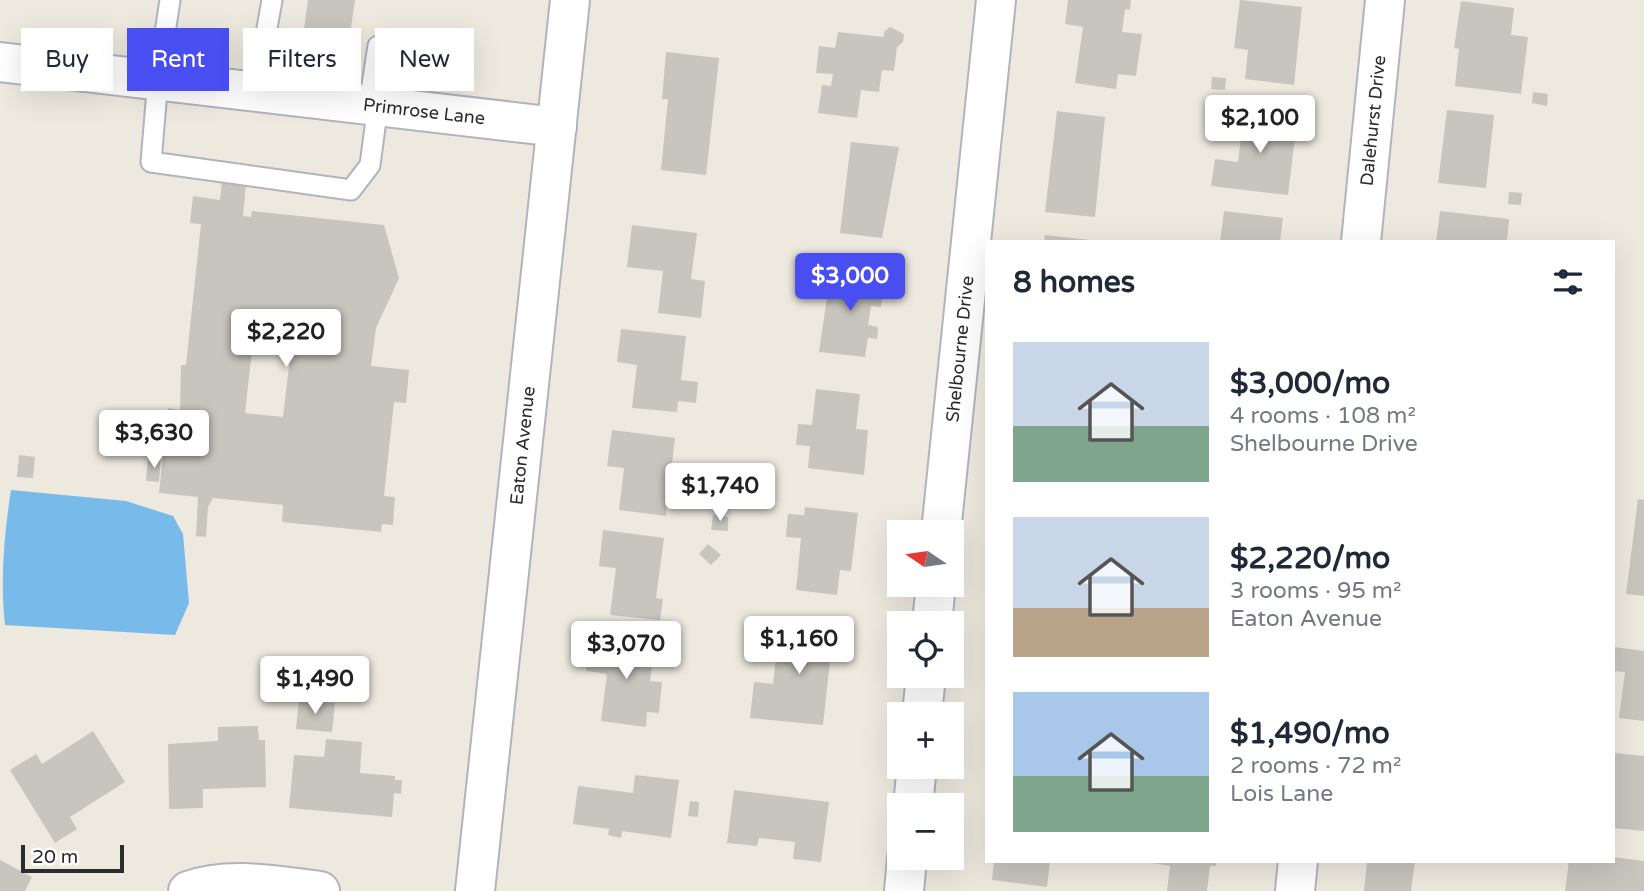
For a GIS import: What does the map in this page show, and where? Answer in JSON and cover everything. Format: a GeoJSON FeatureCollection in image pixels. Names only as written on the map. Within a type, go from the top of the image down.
{"type":"FeatureCollection","features":[{"type":"Feature","properties":{"kind":"street","name":"Eaton Avenue"},"geometry":{"type":"LineString","coordinates":[[475,891],[570,0]]}},
{"type":"Feature","properties":{"kind":"street","name":"Shelbourne Drive"},"geometry":{"type":"LineString","coordinates":[[942,520],[996,0]]}},
{"type":"Feature","properties":{"kind":"street","name":"Dalehurst Drive"},"geometry":{"type":"LineString","coordinates":[[1361,240],[1385,0]]}},
{"type":"Feature","properties":{"kind":"street","name":"Primrose Lane"},"geometry":{"type":"LineString","coordinates":[[0,62],[127,76]]}},
{"type":"Feature","properties":{"kind":"street","name":"Primrose Lane"},"geometry":{"type":"LineString","coordinates":[[264,91],[557,127]]}},
{"type":"Feature","properties":{"kind":"street"},"geometry":{"type":"LineString","coordinates":[[1295,891],[1298,863]]}},
{"type":"Feature","properties":{"kind":"street"},"geometry":{"type":"LineString","coordinates":[[904,891],[906,870]]}},
{"type":"Feature","properties":{"kind":"street"},"geometry":{"type":"LineString","coordinates":[[188,891],[201,886],[240,883],[320,891]]}},
{"type":"Feature","properties":{"kind":"lane"},"geometry":{"type":"LineString","coordinates":[[166,28],[170,0]]}},
{"type":"Feature","properties":{"kind":"lane"},"geometry":{"type":"LineString","coordinates":[[267,28],[272,0]]}},
{"type":"Feature","properties":{"kind":"lane"},"geometry":{"type":"LineString","coordinates":[[157,91],[151,162],[351,190],[369,165],[375,90]]}},
{"type":"Feature","properties":{"kind":"water"},"geometry":{"type":"Polygon","coordinates":[[[11,490],[126,501],[173,516],[183,534],[189,603],[175,635],[5,625],[4,558],[11,490]]]}},
{"type":"Feature","properties":{"kind":"building"},"geometry":{"type":"Polygon","coordinates":[[[308,0],[355,0],[351,28],[304,28],[308,0]]]}},
{"type":"Feature","properties":{"kind":"building"},"geometry":{"type":"Polygon","coordinates":[[[1068,0],[1131,0],[1130,10],[1125,9],[1122,32],[1142,34],[1136,76],[1118,74],[1116,89],[1075,83],[1083,27],[1065,24],[1068,0]]]}},
{"type":"Feature","properties":{"kind":"building"},"geometry":{"type":"Polygon","coordinates":[[[1240,0],[1302,7],[1294,85],[1245,79],[1248,50],[1234,48],[1240,0]]]}},
{"type":"Feature","properties":{"kind":"building"},"geometry":{"type":"Polygon","coordinates":[[[1461,1],[1514,8],[1511,35],[1528,37],[1521,94],[1455,86],[1459,49],[1454,48],[1461,1]]]}},
{"type":"Feature","properties":{"kind":"building"},"geometry":{"type":"Polygon","coordinates":[[[890,27],[904,34],[903,42],[897,47],[894,71],[882,70],[879,92],[861,90],[857,118],[818,113],[822,85],[831,86],[833,74],[816,73],[819,46],[835,48],[838,32],[884,37],[884,32],[890,27]]]}},
{"type":"Feature","properties":{"kind":"building"},"geometry":{"type":"Polygon","coordinates":[[[666,52],[719,58],[706,175],[661,170],[668,99],[662,99],[666,52]]]}},
{"type":"Feature","properties":{"kind":"building"},"geometry":{"type":"Polygon","coordinates":[[[1212,77],[1226,78],[1225,90],[1211,89],[1212,77]]]}},
{"type":"Feature","properties":{"kind":"building"},"geometry":{"type":"Polygon","coordinates":[[[1533,92],[1548,94],[1547,106],[1532,103],[1533,92]]]}},
{"type":"Feature","properties":{"kind":"building"},"geometry":{"type":"Polygon","coordinates":[[[1245,106],[1290,111],[1287,136],[1295,137],[1288,195],[1211,186],[1215,159],[1238,162],[1245,106]]]}},
{"type":"Feature","properties":{"kind":"building"},"geometry":{"type":"Polygon","coordinates":[[[1447,110],[1494,115],[1486,188],[1438,183],[1447,110]]]}},
{"type":"Feature","properties":{"kind":"building"},"geometry":{"type":"Polygon","coordinates":[[[1057,111],[1105,117],[1095,217],[1045,212],[1057,111]]]}},
{"type":"Feature","properties":{"kind":"building"},"geometry":{"type":"Polygon","coordinates":[[[851,142],[899,147],[882,238],[840,233],[851,142]]]}},
{"type":"Feature","properties":{"kind":"building"},"geometry":{"type":"Polygon","coordinates":[[[222,181],[246,183],[243,216],[251,217],[252,211],[384,225],[399,278],[376,328],[371,366],[409,370],[406,403],[394,402],[384,496],[395,497],[393,525],[382,524],[381,532],[282,522],[283,505],[213,498],[208,507],[206,537],[196,536],[198,497],[159,493],[168,408],[180,410],[181,365],[186,365],[201,224],[190,223],[193,196],[220,200],[222,181]],[[256,314],[245,413],[283,417],[291,349],[330,354],[333,323],[256,314]]]}},
{"type":"Feature","properties":{"kind":"building"},"geometry":{"type":"Polygon","coordinates":[[[1509,192],[1522,193],[1521,205],[1508,204],[1509,192]]]}},
{"type":"Feature","properties":{"kind":"building"},"geometry":{"type":"Polygon","coordinates":[[[1224,211],[1283,218],[1280,240],[1220,240],[1224,211]]]}},
{"type":"Feature","properties":{"kind":"building"},"geometry":{"type":"Polygon","coordinates":[[[1440,211],[1509,219],[1507,240],[1436,240],[1440,211]]]}},
{"type":"Feature","properties":{"kind":"building"},"geometry":{"type":"Polygon","coordinates":[[[632,225],[697,233],[691,279],[705,281],[701,318],[658,313],[663,271],[627,267],[632,225]]]}},
{"type":"Feature","properties":{"kind":"building"},"geometry":{"type":"Polygon","coordinates":[[[1045,235],[1090,240],[1044,240],[1045,235]]]}},
{"type":"Feature","properties":{"kind":"building"},"geometry":{"type":"Polygon","coordinates":[[[831,270],[885,277],[881,307],[871,306],[868,325],[878,327],[877,339],[868,338],[865,357],[819,352],[831,270]]]}},
{"type":"Feature","properties":{"kind":"building"},"geometry":{"type":"Polygon","coordinates":[[[621,329],[686,336],[681,380],[698,382],[696,403],[678,401],[677,412],[632,408],[637,365],[617,362],[621,329]]]}},
{"type":"Feature","properties":{"kind":"building"},"geometry":{"type":"Polygon","coordinates":[[[816,389],[860,394],[856,429],[868,430],[864,475],[808,468],[810,446],[796,445],[798,424],[812,425],[816,389]]]}},
{"type":"Feature","properties":{"kind":"building"},"geometry":{"type":"Polygon","coordinates":[[[612,430],[675,438],[670,481],[681,483],[679,504],[667,502],[666,516],[619,510],[624,468],[607,466],[612,430]]]}},
{"type":"Feature","properties":{"kind":"building"},"geometry":{"type":"Polygon","coordinates":[[[19,455],[35,457],[33,478],[17,477],[19,455]]]}},
{"type":"Feature","properties":{"kind":"building"},"geometry":{"type":"Polygon","coordinates":[[[148,457],[161,458],[159,482],[146,481],[148,457]]]}},
{"type":"Feature","properties":{"kind":"building"},"geometry":{"type":"Polygon","coordinates":[[[1638,499],[1644,500],[1644,596],[1626,594],[1638,499]]]}},
{"type":"Feature","properties":{"kind":"building"},"geometry":{"type":"Polygon","coordinates":[[[805,507],[858,513],[851,571],[840,570],[837,595],[796,590],[801,538],[786,537],[788,514],[804,515],[805,507]]]}},
{"type":"Feature","properties":{"kind":"building"},"geometry":{"type":"Polygon","coordinates":[[[713,515],[728,517],[728,531],[711,530],[713,515]]]}},
{"type":"Feature","properties":{"kind":"building"},"geometry":{"type":"Polygon","coordinates":[[[603,530],[664,538],[656,598],[663,599],[660,620],[610,615],[616,568],[599,566],[603,530]]]}},
{"type":"Feature","properties":{"kind":"building"},"geometry":{"type":"Polygon","coordinates":[[[708,544],[721,555],[711,565],[699,554],[708,544]]]}},
{"type":"Feature","properties":{"kind":"building"},"geometry":{"type":"Polygon","coordinates":[[[780,624],[843,631],[840,662],[830,661],[823,725],[750,718],[754,682],[773,684],[780,624]]]}},
{"type":"Feature","properties":{"kind":"building"},"geometry":{"type":"Polygon","coordinates":[[[591,638],[655,646],[650,681],[662,682],[659,713],[647,712],[646,727],[601,721],[607,674],[586,671],[591,638]]]}},
{"type":"Feature","properties":{"kind":"building"},"geometry":{"type":"Polygon","coordinates":[[[1615,647],[1644,651],[1644,721],[1619,718],[1625,672],[1615,671],[1615,647]]]}},
{"type":"Feature","properties":{"kind":"building"},"geometry":{"type":"Polygon","coordinates":[[[299,699],[335,703],[332,732],[296,729],[299,699]]]}},
{"type":"Feature","properties":{"kind":"building"},"geometry":{"type":"Polygon","coordinates":[[[258,726],[259,740],[265,740],[266,787],[203,789],[203,808],[169,809],[168,744],[218,741],[218,727],[258,726]]]}},
{"type":"Feature","properties":{"kind":"building"},"geometry":{"type":"Polygon","coordinates":[[[93,731],[125,782],[70,817],[77,829],[55,843],[10,770],[36,754],[42,764],[93,731]]]}},
{"type":"Feature","properties":{"kind":"building"},"geometry":{"type":"Polygon","coordinates":[[[326,739],[362,742],[360,773],[395,776],[395,780],[402,780],[401,794],[394,793],[392,817],[289,808],[294,755],[324,757],[326,739]]]}},
{"type":"Feature","properties":{"kind":"building"},"geometry":{"type":"Polygon","coordinates":[[[1615,753],[1644,756],[1644,831],[1615,828],[1615,753]]]}},
{"type":"Feature","properties":{"kind":"building"},"geometry":{"type":"Polygon","coordinates":[[[635,775],[679,780],[671,838],[622,831],[621,838],[608,835],[609,829],[573,824],[578,786],[633,793],[635,775]]]}},
{"type":"Feature","properties":{"kind":"building"},"geometry":{"type":"Polygon","coordinates":[[[734,790],[829,802],[821,862],[793,859],[795,842],[759,838],[757,846],[727,843],[734,790]]]}},
{"type":"Feature","properties":{"kind":"building"},"geometry":{"type":"Polygon","coordinates":[[[690,801],[699,802],[698,817],[688,816],[690,801]]]}},
{"type":"Feature","properties":{"kind":"building"},"geometry":{"type":"Polygon","coordinates":[[[1615,857],[1644,861],[1644,891],[1565,891],[1569,863],[1615,863],[1615,857]]]}},
{"type":"Feature","properties":{"kind":"building"},"geometry":{"type":"Polygon","coordinates":[[[0,860],[32,877],[25,891],[0,891],[0,860]]]}},
{"type":"Feature","properties":{"kind":"building"},"geometry":{"type":"Polygon","coordinates":[[[994,863],[1050,863],[1047,887],[992,880],[994,863]]]}},
{"type":"Feature","properties":{"kind":"building"},"geometry":{"type":"Polygon","coordinates":[[[1152,863],[1216,863],[1216,866],[1210,866],[1207,891],[1167,891],[1170,866],[1152,863]]]}},
{"type":"Feature","properties":{"kind":"building"},"geometry":{"type":"Polygon","coordinates":[[[1367,863],[1415,863],[1411,891],[1364,891],[1367,863]]]}}]}
